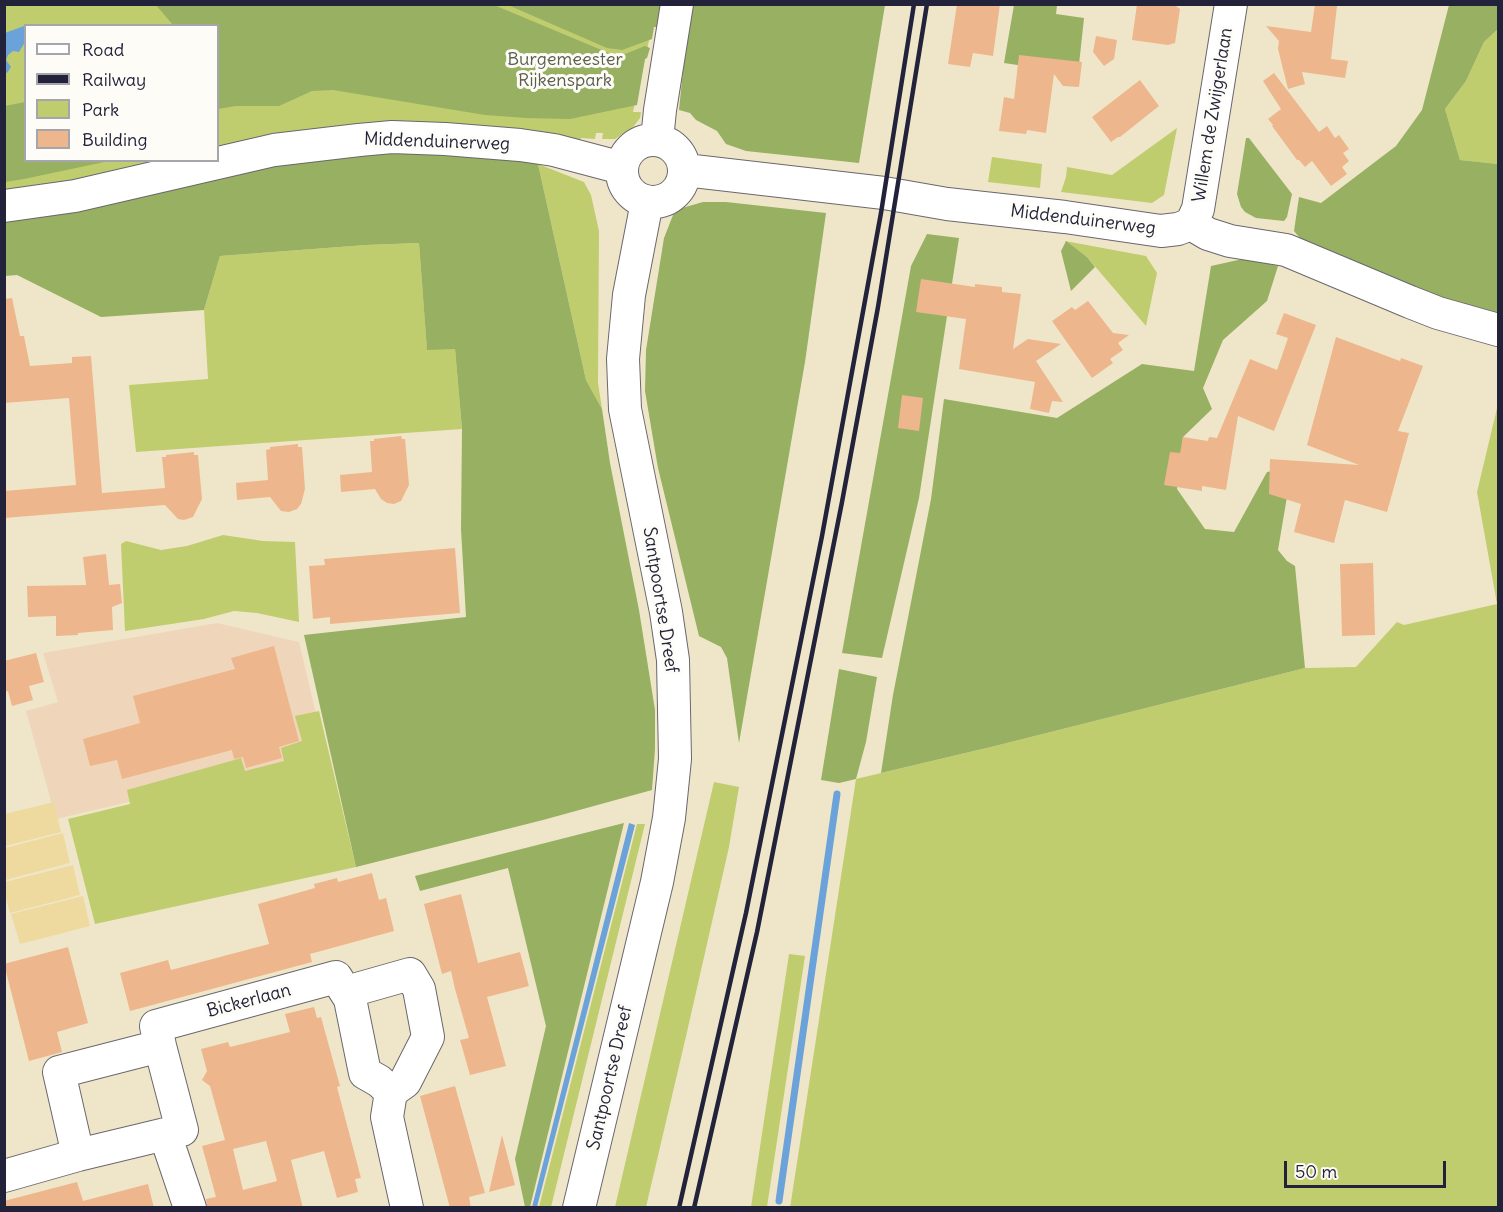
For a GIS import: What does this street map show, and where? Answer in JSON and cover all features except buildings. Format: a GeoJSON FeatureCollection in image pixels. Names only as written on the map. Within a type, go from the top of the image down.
{"type":"FeatureCollection","features":[{"type":"Feature","properties":{"kind":"street"},"geometry":{"type":"LineString","coordinates":[[657,140],[677,4]]}},
{"type":"Feature","properties":{"kind":"street","name":"Willem de Zwijgerlaan"},"geometry":{"type":"LineString","coordinates":[[1191,224],[1198,209],[1231,4]]}},
{"type":"Feature","properties":{"kind":"street","name":"Middenduinerweg"},"geometry":{"type":"LineString","coordinates":[[4,206],[75,196],[274,150],[370,139],[445,139],[520,145],[554,150],[622,168]]}},
{"type":"Feature","properties":{"kind":"street"},"geometry":{"type":"LineString","coordinates":[[657,140],[677,149],[683,159],[684,180],[680,189],[673,196],[658,202],[647,202],[639,200],[630,192],[625,185],[622,168],[626,156],[634,146],[645,141],[657,140]]}},
{"type":"Feature","properties":{"kind":"street","name":"Middenduinerweg"},"geometry":{"type":"LineString","coordinates":[[685,170],[884,193],[947,204],[1065,217],[1161,231],[1178,230],[1191,224]]}},
{"type":"Feature","properties":{"kind":"street","name":"Santpoortse Dreef"},"geometry":{"type":"LineString","coordinates":[[579,1208],[657,882],[669,818],[675,759],[673,660],[666,612],[625,409],[623,359],[629,295],[647,202]]}},
{"type":"Feature","properties":{"kind":"street"},"geometry":{"type":"LineString","coordinates":[[1191,224],[1208,234],[1230,241],[1286,250],[1438,313],[1498,330]]}},
{"type":"Feature","properties":{"kind":"street"},"geometry":{"type":"LineString","coordinates":[[350,999],[357,989],[410,974],[419,989],[428,1037],[405,1082],[391,1092],[387,1117],[407,1208]]}},
{"type":"Feature","properties":{"kind":"street","name":"Bickerlaan"},"geometry":{"type":"LineString","coordinates":[[160,1046],[156,1026],[336,977],[350,999],[364,1073],[391,1092]]}},
{"type":"Feature","properties":{"kind":"street"},"geometry":{"type":"LineString","coordinates":[[4,1176],[78,1155],[182,1130],[160,1046],[59,1072],[78,1155]]}},
{"type":"Feature","properties":{"kind":"street"},"geometry":{"type":"LineString","coordinates":[[165,1134],[190,1208]]}},
{"type":"Feature","properties":{"kind":"shaded area"},"geometry":{"type":"Polygon","coordinates":[[[217,623],[299,642],[326,756],[56,819],[26,711],[58,702],[43,653],[217,623]]]}},
{"type":"Feature","properties":{"kind":"green space","name":"Burgemeester Rijkenspark"},"geometry":{"type":"Polygon","coordinates":[[[5,5],[657,5],[633,112],[641,112],[640,118],[633,127],[615,139],[602,139],[603,133],[596,133],[595,139],[581,138],[579,143],[219,152],[219,24],[24,24],[24,162],[177,162],[5,199],[5,5]]]}},
{"type":"Feature","properties":{"kind":"green space","name":"Burgemeester Rijkenspark"},"geometry":{"type":"Polygon","coordinates":[[[156,5],[494,5],[611,54],[625,54],[645,46],[650,48],[645,59],[637,105],[570,119],[485,115],[333,90],[312,91],[279,106],[236,106],[219,109],[219,24],[172,24],[156,5]]]}},
{"type":"Feature","properties":{"kind":"green space"},"geometry":{"type":"Polygon","coordinates":[[[508,5],[664,5],[660,27],[654,27],[652,39],[622,50],[607,48],[508,5]]]}},
{"type":"Feature","properties":{"kind":"green space"},"geometry":{"type":"Polygon","coordinates":[[[692,5],[885,5],[859,163],[746,151],[726,144],[717,131],[696,120],[690,113],[679,110],[692,5]]]}},
{"type":"Feature","properties":{"kind":"green space"},"geometry":{"type":"Polygon","coordinates":[[[1014,5],[1057,5],[1056,14],[1084,18],[1078,74],[1004,63],[1014,5]]]}},
{"type":"Feature","properties":{"kind":"green space"},"geometry":{"type":"Polygon","coordinates":[[[1449,5],[1498,5],[1498,29],[1484,42],[1466,81],[1445,109],[1460,160],[1498,164],[1498,318],[1467,309],[1304,243],[1294,231],[1299,197],[1321,203],[1396,146],[1422,110],[1449,5]]]}},
{"type":"Feature","properties":{"kind":"green space"},"geometry":{"type":"Polygon","coordinates":[[[1498,29],[1498,164],[1460,160],[1445,109],[1466,81],[1484,42],[1498,29]]]}},
{"type":"Feature","properties":{"kind":"green space"},"geometry":{"type":"Polygon","coordinates":[[[24,102],[24,162],[104,162],[5,182],[5,106],[24,102]]]}},
{"type":"Feature","properties":{"kind":"green space"},"geometry":{"type":"Polygon","coordinates":[[[1177,128],[1164,195],[1152,203],[1061,192],[1067,167],[1112,175],[1177,128]]]}},
{"type":"Feature","properties":{"kind":"green space"},"geometry":{"type":"Polygon","coordinates":[[[1246,138],[1249,138],[1292,194],[1284,221],[1256,218],[1241,207],[1237,194],[1246,138]]]}},
{"type":"Feature","properties":{"kind":"green space"},"geometry":{"type":"Polygon","coordinates":[[[370,151],[496,157],[538,164],[586,380],[602,409],[655,710],[655,749],[652,790],[356,867],[304,635],[466,617],[461,529],[462,429],[455,349],[427,350],[419,243],[220,256],[204,310],[101,317],[17,275],[5,276],[5,220],[263,165],[370,151]]]}},
{"type":"Feature","properties":{"kind":"green space"},"geometry":{"type":"Polygon","coordinates":[[[992,157],[1042,164],[1040,188],[988,182],[992,157]]]}},
{"type":"Feature","properties":{"kind":"green space"},"geometry":{"type":"Polygon","coordinates":[[[538,164],[584,182],[591,195],[599,231],[598,383],[602,409],[586,380],[538,164]]]}},
{"type":"Feature","properties":{"kind":"green space"},"geometry":{"type":"Polygon","coordinates":[[[703,202],[726,202],[826,213],[805,362],[739,743],[727,658],[721,647],[699,636],[658,468],[645,391],[646,350],[664,238],[675,210],[703,202]]]}},
{"type":"Feature","properties":{"kind":"green space"},"geometry":{"type":"Polygon","coordinates":[[[927,234],[959,238],[919,498],[882,658],[842,653],[911,266],[927,234]]]}},
{"type":"Feature","properties":{"kind":"green space"},"geometry":{"type":"Polygon","coordinates":[[[1065,241],[1146,256],[1157,273],[1146,326],[1087,257],[1065,241]]]}},
{"type":"Feature","properties":{"kind":"green space"},"geometry":{"type":"Polygon","coordinates":[[[1066,241],[1087,257],[1095,267],[1071,291],[1061,251],[1066,241]]]}},
{"type":"Feature","properties":{"kind":"green space"},"geometry":{"type":"Polygon","coordinates":[[[419,243],[427,349],[455,349],[462,429],[136,452],[129,385],[208,379],[204,310],[220,256],[419,243]]]}},
{"type":"Feature","properties":{"kind":"green space"},"geometry":{"type":"Polygon","coordinates":[[[1247,258],[1278,266],[1267,301],[1223,340],[1203,388],[1212,409],[1183,437],[1177,489],[1205,529],[1234,532],[1267,472],[1284,469],[1291,473],[1278,550],[1287,561],[1295,566],[1305,668],[881,773],[893,695],[931,499],[944,399],[1057,418],[1142,364],[1194,371],[1211,266],[1247,258]]]}},
{"type":"Feature","properties":{"kind":"green space"},"geometry":{"type":"Polygon","coordinates":[[[1498,404],[1498,1207],[790,1208],[856,779],[1305,668],[1356,667],[1397,622],[1404,625],[1497,604],[1477,492],[1498,404]]]}},
{"type":"Feature","properties":{"kind":"green space"},"geometry":{"type":"Polygon","coordinates":[[[223,535],[263,541],[295,542],[299,622],[257,613],[234,611],[204,619],[125,631],[121,544],[126,541],[161,550],[187,546],[223,535]]]}},
{"type":"Feature","properties":{"kind":"green space"},"geometry":{"type":"Polygon","coordinates":[[[839,669],[877,677],[866,742],[856,779],[839,783],[821,780],[839,669]]]}},
{"type":"Feature","properties":{"kind":"green space"},"geometry":{"type":"Polygon","coordinates":[[[319,711],[356,867],[95,924],[68,819],[130,804],[127,790],[241,758],[245,771],[284,761],[281,748],[302,741],[295,716],[319,711]]]}},
{"type":"Feature","properties":{"kind":"green space"},"geometry":{"type":"Polygon","coordinates":[[[714,782],[739,787],[729,847],[687,1032],[646,1207],[615,1207],[714,782]]]}},
{"type":"Feature","properties":{"kind":"green space"},"geometry":{"type":"Polygon","coordinates":[[[624,823],[530,1207],[525,1207],[515,1159],[546,1026],[508,868],[420,891],[415,876],[624,823]]]}},
{"type":"Feature","properties":{"kind":"green space"},"geometry":{"type":"Polygon","coordinates":[[[637,824],[645,824],[551,1207],[539,1207],[637,824]]]}},
{"type":"Feature","properties":{"kind":"green space"},"geometry":{"type":"Polygon","coordinates":[[[789,954],[805,956],[767,1207],[751,1207],[789,954]]]}},
{"type":"Feature","properties":{"kind":"sand"},"geometry":{"type":"Polygon","coordinates":[[[54,802],[61,832],[5,846],[5,814],[54,802]]]}},
{"type":"Feature","properties":{"kind":"sand"},"geometry":{"type":"Polygon","coordinates":[[[63,833],[70,863],[5,880],[5,848],[63,833]]]}},
{"type":"Feature","properties":{"kind":"sand"},"geometry":{"type":"Polygon","coordinates":[[[73,865],[80,895],[10,913],[5,895],[5,882],[73,865]]]}},
{"type":"Feature","properties":{"kind":"sand"},"geometry":{"type":"Polygon","coordinates":[[[83,896],[90,926],[20,944],[11,914],[83,896]]]}},
{"type":"Feature","properties":{"kind":"water"},"geometry":{"type":"Polygon","coordinates":[[[24,26],[24,44],[19,52],[13,51],[8,55],[6,60],[11,67],[7,73],[5,72],[5,33],[24,26]]]}},
{"type":"Feature","properties":{"kind":"water"},"geometry":{"type":"Polygon","coordinates":[[[629,823],[635,825],[537,1207],[532,1207],[629,823]]]}},
{"type":"Feature","properties":{"kind":"waterway"},"geometry":{"type":"LineString","coordinates":[[779,1201],[837,794]]}},
{"type":"Feature","properties":{"kind":"railway"},"geometry":{"type":"LineString","coordinates":[[679,1208],[746,913],[822,536],[881,213],[914,4]]}},
{"type":"Feature","properties":{"kind":"railway"},"geometry":{"type":"LineString","coordinates":[[694,1208],[757,932],[842,502],[878,307],[927,4]]}}]}
